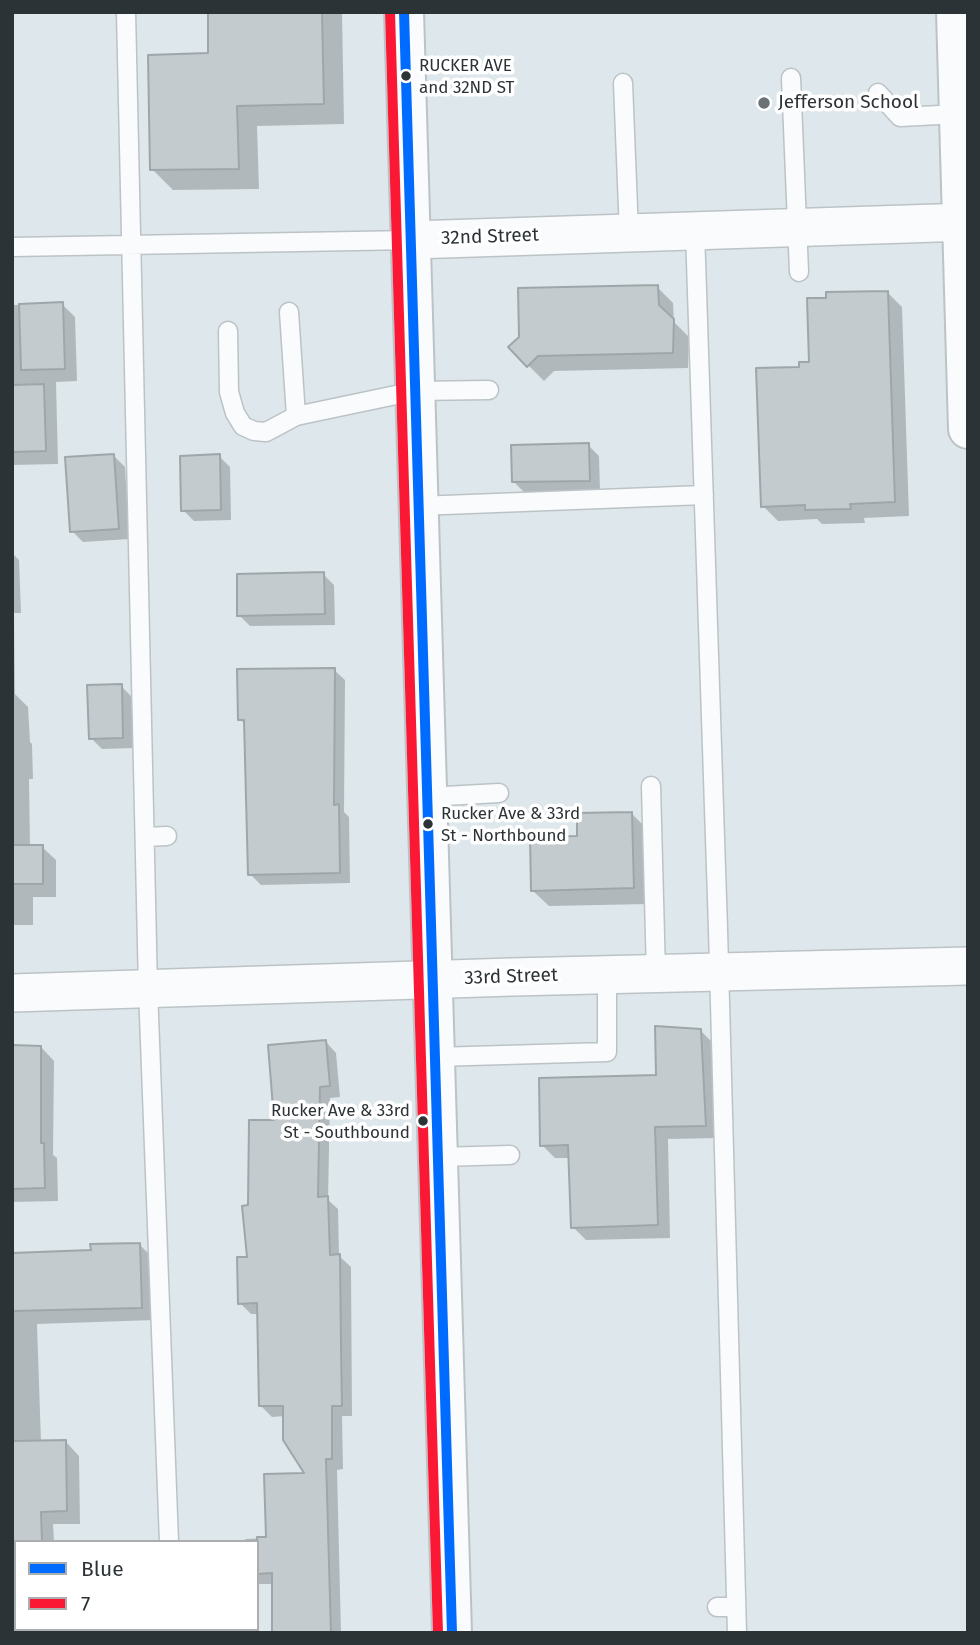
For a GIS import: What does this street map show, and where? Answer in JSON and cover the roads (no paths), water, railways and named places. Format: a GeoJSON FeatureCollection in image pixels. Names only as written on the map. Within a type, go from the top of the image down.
{"type":"FeatureCollection","features":[{"type":"Feature","properties":{"kind":"main road"},"geometry":{"type":"LineString","coordinates":[[404,12],[452,1633]]}},
{"type":"Feature","properties":{"kind":"main road"},"geometry":{"type":"LineString","coordinates":[[956,12],[965,222],[968,429]]}},
{"type":"Feature","properties":{"kind":"street","name":"32nd Street"},"geometry":{"type":"LineString","coordinates":[[412,240],[965,222]]}},
{"type":"Feature","properties":{"kind":"street","name":"33rd Street"},"geometry":{"type":"LineString","coordinates":[[12,993],[432,979],[968,966]]}},
{"type":"Feature","properties":{"kind":"lane"},"geometry":{"type":"LineString","coordinates":[[126,12],[148,989],[169,1540]]}},
{"type":"Feature","properties":{"kind":"lane"},"geometry":{"type":"LineString","coordinates":[[791,78],[799,272]]}},
{"type":"Feature","properties":{"kind":"lane"},"geometry":{"type":"LineString","coordinates":[[623,83],[629,233]]}},
{"type":"Feature","properties":{"kind":"lane"},"geometry":{"type":"LineString","coordinates":[[878,93],[900,117],[959,114]]}},
{"type":"Feature","properties":{"kind":"lane"},"geometry":{"type":"LineString","coordinates":[[695,231],[737,1633]]}},
{"type":"Feature","properties":{"kind":"lane","name":"32nd Street"},"geometry":{"type":"LineString","coordinates":[[12,247],[412,240]]}},
{"type":"Feature","properties":{"kind":"lane"},"geometry":{"type":"LineString","coordinates":[[289,312],[296,416]]}},
{"type":"Feature","properties":{"kind":"lane"},"geometry":{"type":"LineString","coordinates":[[228,331],[229,391],[235,412],[243,426],[254,431],[266,432],[296,416],[415,391],[489,390]]}},
{"type":"Feature","properties":{"kind":"lane"},"geometry":{"type":"LineString","coordinates":[[418,506],[704,495]]}},
{"type":"Feature","properties":{"kind":"lane"},"geometry":{"type":"LineString","coordinates":[[652,786],[656,974]]}},
{"type":"Feature","properties":{"kind":"lane"},"geometry":{"type":"LineString","coordinates":[[426,797],[499,793]]}},
{"type":"Feature","properties":{"kind":"lane"},"geometry":{"type":"LineString","coordinates":[[145,837],[167,836]]}},
{"type":"Feature","properties":{"kind":"lane"},"geometry":{"type":"LineString","coordinates":[[435,1057],[607,1052],[607,975]]}},
{"type":"Feature","properties":{"kind":"lane"},"geometry":{"type":"LineString","coordinates":[[439,1157],[510,1155]]}},
{"type":"Feature","properties":{"kind":"lane"},"geometry":{"type":"LineString","coordinates":[[717,1606],[736,1606]]}},
{"type":"Feature","properties":{"kind":"place","name":"RUCKER AVE and 32ND ST"},"geometry":{"type":"Point","coordinates":[406,76]}},
{"type":"Feature","properties":{"kind":"place","name":"Jefferson School"},"geometry":{"type":"Point","coordinates":[764,103]}},
{"type":"Feature","properties":{"kind":"place","name":"Rucker Ave & 33rd St - Northbound"},"geometry":{"type":"Point","coordinates":[428,824]}},
{"type":"Feature","properties":{"kind":"place","name":"Rucker Ave & 33rd St - Southbound"},"geometry":{"type":"Point","coordinates":[423,1121]}}]}
